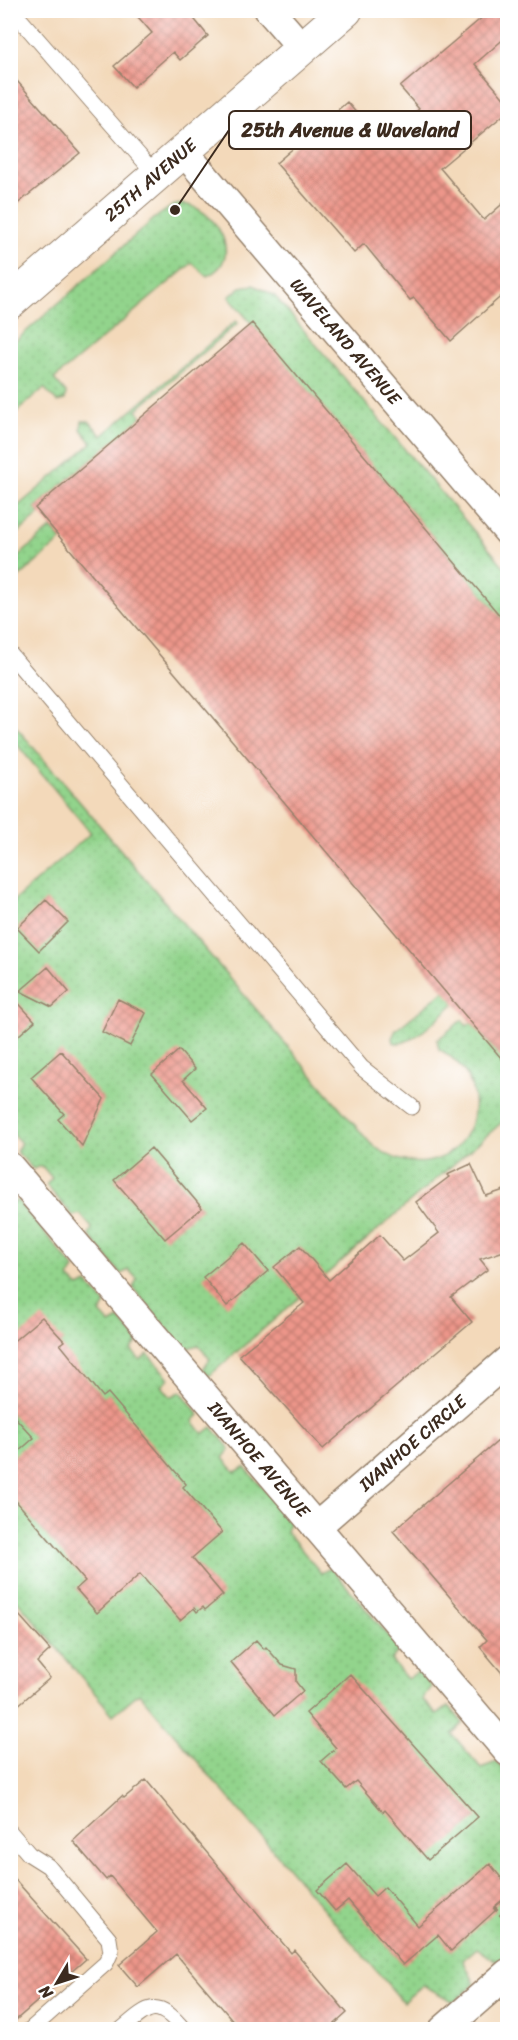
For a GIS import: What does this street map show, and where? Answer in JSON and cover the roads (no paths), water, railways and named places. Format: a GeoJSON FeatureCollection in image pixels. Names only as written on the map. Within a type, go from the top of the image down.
{"type":"FeatureCollection","features":[{"type":"Feature","properties":{"kind":"street"},"geometry":{"type":"LineString","coordinates":[[269,10],[302,48]]}},
{"type":"Feature","properties":{"kind":"street","name":"25TH AVENUE"},"geometry":{"type":"LineString","coordinates":[[10,302],[346,10]]}},
{"type":"Feature","properties":{"kind":"street","name":"WAVELAND AVENUE"},"geometry":{"type":"LineString","coordinates":[[184,152],[507,532]]}},
{"type":"Feature","properties":{"kind":"street","name":"IVANHOE AVENUE"},"geometry":{"type":"LineString","coordinates":[[10,1167],[507,1752]]}},
{"type":"Feature","properties":{"kind":"street","name":"IVANHOE CIRCLE"},"geometry":{"type":"LineString","coordinates":[[316,1527],[507,1360]]}},
{"type":"Feature","properties":{"kind":"street"},"geometry":{"type":"LineString","coordinates":[[443,2030],[507,1973]]}},
{"type":"Feature","properties":{"kind":"lane"},"geometry":{"type":"LineString","coordinates":[[12,10],[157,176]]}},
{"type":"Feature","properties":{"kind":"lane"},"geometry":{"type":"LineString","coordinates":[[10,654],[362,1068],[412,1107]]}},
{"type":"Feature","properties":{"kind":"lane"},"geometry":{"type":"LineString","coordinates":[[10,1832],[29,1854],[48,1866],[109,1940],[111,1952],[106,1963],[30,2030]]}},
{"type":"Feature","properties":{"kind":"lane"},"geometry":{"type":"LineString","coordinates":[[121,2030],[143,2010],[154,2007],[168,2011],[184,2030]]}},
{"type":"Feature","properties":{"kind":"place","name":"25th Avenue & Waveland"},"geometry":{"type":"Point","coordinates":[175,210]}}]}
